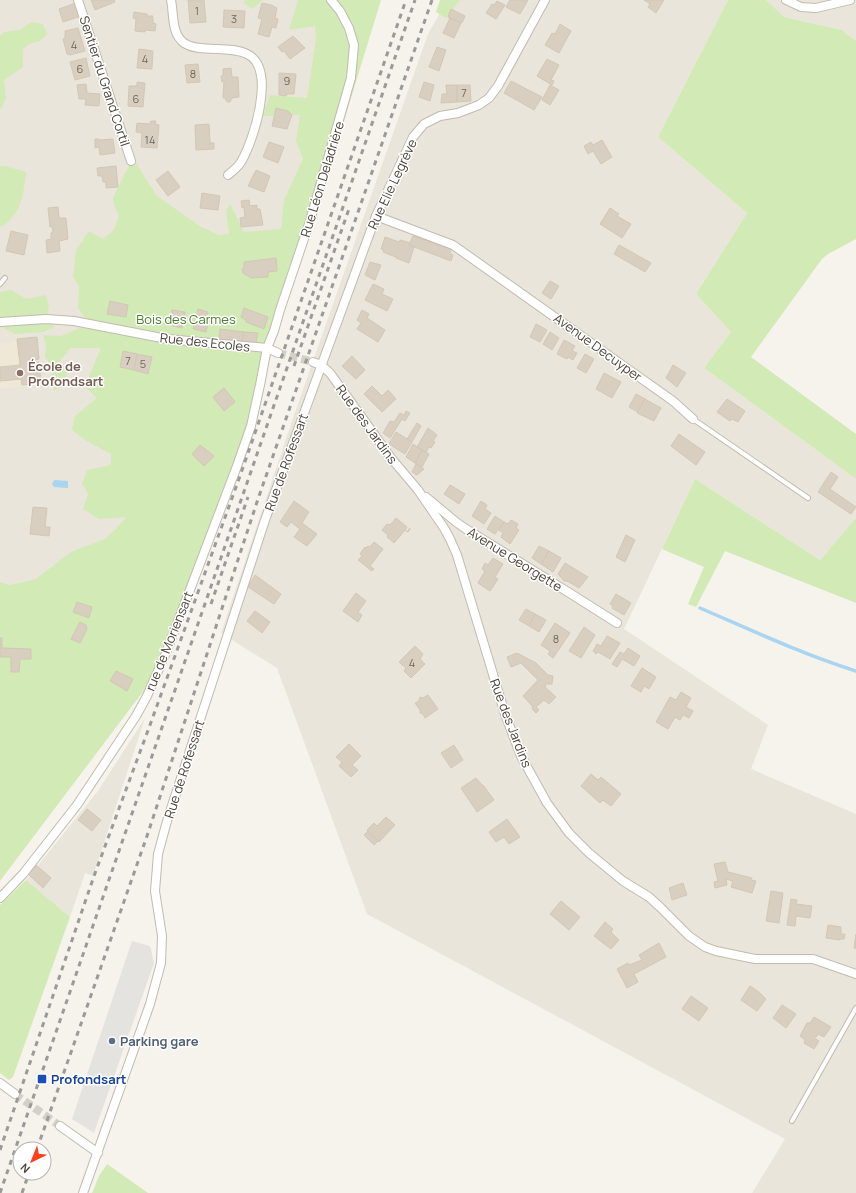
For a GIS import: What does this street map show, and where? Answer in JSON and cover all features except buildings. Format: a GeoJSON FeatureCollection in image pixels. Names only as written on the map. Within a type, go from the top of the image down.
{"type":"FeatureCollection","features":[{"type":"Feature","properties":{"kind":"street","name":"Sentier du Grand Cortil"},"geometry":{"type":"LineString","coordinates":[[78,0],[131,161]]}},
{"type":"Feature","properties":{"kind":"street"},"geometry":{"type":"LineString","coordinates":[[171,0],[176,32],[184,43],[193,47],[234,50],[246,53],[257,62],[261,71],[261,98],[251,141],[242,162],[228,175]]}},
{"type":"Feature","properties":{"kind":"street","name":"Rue Léon Deladrière"},"geometry":{"type":"LineString","coordinates":[[267,348],[310,221],[351,78],[354,46],[349,28],[340,11],[331,0]]}},
{"type":"Feature","properties":{"kind":"street","name":"Rue Elie Legrève"},"geometry":{"type":"LineString","coordinates":[[326,352],[376,216],[413,137],[424,124],[440,116],[479,106],[489,98],[498,86],[545,0]]}},
{"type":"Feature","properties":{"kind":"street"},"geometry":{"type":"LineString","coordinates":[[786,0],[801,7],[816,8],[850,0]]}},
{"type":"Feature","properties":{"kind":"street","name":"Avenue Decuyper"},"geometry":{"type":"LineString","coordinates":[[376,216],[453,245],[673,401],[693,419]]}},
{"type":"Feature","properties":{"kind":"street","name":"Rue des Ecoles"},"geometry":{"type":"LineString","coordinates":[[0,322],[46,319],[74,321],[167,339],[267,348]]}},
{"type":"Feature","properties":{"kind":"street"},"geometry":{"type":"LineString","coordinates":[[267,348],[278,352]]}},
{"type":"Feature","properties":{"kind":"street","name":"rue de Moriensart"},"geometry":{"type":"LineString","coordinates":[[0,898],[23,874],[77,805],[136,716],[154,683],[216,522],[248,432],[260,385],[267,348]]}},
{"type":"Feature","properties":{"kind":"street","name":"Rue de Rofessart"},"geometry":{"type":"LineString","coordinates":[[83,1193],[150,1004],[161,963],[162,936],[155,891],[158,854],[167,821],[317,364],[326,352]]}},
{"type":"Feature","properties":{"kind":"street","name":"Rue des Jardins"},"geometry":{"type":"LineString","coordinates":[[317,364],[330,373],[391,458],[418,490],[444,528],[457,555],[505,714],[521,756],[547,803],[569,833],[589,853],[623,881],[649,897],[689,936],[705,947],[716,951],[755,959],[812,958],[856,974]]}},
{"type":"Feature","properties":{"kind":"street","name":"Avenue Georgette"},"geometry":{"type":"LineString","coordinates":[[418,490],[466,529],[617,624]]}},
{"type":"Feature","properties":{"kind":"street"},"geometry":{"type":"LineString","coordinates":[[0,1083],[15,1094]]}},
{"type":"Feature","properties":{"kind":"street"},"geometry":{"type":"LineString","coordinates":[[60,1126],[98,1153]]}},
{"type":"Feature","properties":{"kind":"lane"},"geometry":{"type":"LineString","coordinates":[[0,284],[5,278]]}},
{"type":"Feature","properties":{"kind":"lane","name":"Avenue Decuyper"},"geometry":{"type":"LineString","coordinates":[[693,419],[808,498]]}},
{"type":"Feature","properties":{"kind":"lane"},"geometry":{"type":"LineString","coordinates":[[792,1121],[856,1008]]}},
{"type":"Feature","properties":{"kind":"shaded area"},"geometry":{"type":"Polygon","coordinates":[[[0,0],[361,0],[312,182],[0,769],[0,0]]]}},
{"type":"Feature","properties":{"kind":"shaded area"},"geometry":{"type":"Polygon","coordinates":[[[447,0],[728,0],[658,137],[747,213],[696,294],[731,332],[704,368],[856,479],[856,518],[820,560],[695,479],[624,629],[768,725],[751,769],[856,814],[856,1193],[752,1193],[785,1139],[367,914],[277,668],[221,633],[294,415],[428,34],[447,0]]]}},
{"type":"Feature","properties":{"kind":"shaded area"},"geometry":{"type":"Polygon","coordinates":[[[766,0],[856,0],[856,41],[842,30],[784,17],[766,0]]]}},
{"type":"Feature","properties":{"kind":"shaded area","name":"École de Profondsart"},"geometry":{"type":"Polygon","coordinates":[[[37,337],[41,386],[0,388],[0,342],[6,344],[17,339],[37,337]]]}},
{"type":"Feature","properties":{"kind":"shaded area"},"geometry":{"type":"Polygon","coordinates":[[[145,718],[93,876],[85,873],[70,917],[26,880],[98,791],[145,718]]]}},
{"type":"Feature","properties":{"kind":"shaded area","name":"Parking gare"},"geometry":{"type":"Polygon","coordinates":[[[132,941],[150,946],[154,963],[94,1133],[72,1119],[132,941]]]}},
{"type":"Feature","properties":{"kind":"green space"},"geometry":{"type":"Polygon","coordinates":[[[245,0],[263,0],[252,9],[244,3],[245,0]]]}},
{"type":"Feature","properties":{"kind":"green space","name":"Bois des Carmes"},"geometry":{"type":"Polygon","coordinates":[[[298,0],[381,0],[244,437],[154,677],[0,881],[0,582],[10,585],[36,579],[71,552],[105,539],[126,517],[99,519],[83,509],[88,494],[82,484],[87,470],[111,465],[111,454],[85,440],[72,430],[75,416],[97,398],[85,386],[101,348],[70,348],[58,364],[68,369],[64,387],[54,390],[50,379],[53,369],[45,357],[46,344],[43,335],[61,336],[89,324],[78,308],[79,286],[73,277],[76,250],[89,231],[103,239],[114,230],[119,216],[113,198],[131,161],[136,163],[157,196],[201,227],[219,235],[229,234],[226,210],[230,204],[244,232],[281,229],[284,200],[303,159],[296,141],[300,115],[263,116],[270,95],[307,98],[316,39],[315,26],[289,30],[298,0]]]}},
{"type":"Feature","properties":{"kind":"green space"},"geometry":{"type":"Polygon","coordinates":[[[440,0],[460,0],[446,18],[436,12],[440,0]]]}},
{"type":"Feature","properties":{"kind":"green space"},"geometry":{"type":"Polygon","coordinates":[[[728,0],[766,0],[784,17],[842,30],[856,41],[856,239],[828,254],[822,259],[751,357],[856,434],[856,479],[704,368],[731,332],[696,294],[747,213],[658,137],[728,0]]]}},
{"type":"Feature","properties":{"kind":"green space"},"geometry":{"type":"Polygon","coordinates":[[[32,22],[43,24],[47,34],[40,41],[29,44],[23,49],[23,67],[4,80],[6,99],[0,110],[0,33],[1,36],[4,32],[20,30],[32,22]]]}},
{"type":"Feature","properties":{"kind":"green space"},"geometry":{"type":"Polygon","coordinates":[[[0,166],[26,172],[24,188],[17,210],[7,223],[0,227],[0,166]]]}},
{"type":"Feature","properties":{"kind":"green space"},"geometry":{"type":"Polygon","coordinates":[[[11,290],[26,299],[46,295],[49,307],[46,319],[54,327],[43,332],[15,334],[0,326],[0,292],[11,290]]]}},
{"type":"Feature","properties":{"kind":"green space"},"geometry":{"type":"Polygon","coordinates":[[[695,479],[820,560],[856,518],[856,603],[725,551],[696,607],[688,604],[704,567],[662,549],[695,479]]]}},
{"type":"Feature","properties":{"kind":"green space"},"geometry":{"type":"Polygon","coordinates":[[[26,880],[70,917],[13,1077],[9,1080],[0,1073],[0,905],[26,880]]]}},
{"type":"Feature","properties":{"kind":"green space"},"geometry":{"type":"Polygon","coordinates":[[[107,1164],[148,1193],[92,1193],[99,1176],[107,1164]]]}},
{"type":"Feature","properties":{"kind":"water"},"geometry":{"type":"Polygon","coordinates":[[[54,480],[68,481],[68,488],[54,487],[52,484],[54,480]]]}},
{"type":"Feature","properties":{"kind":"waterway"},"geometry":{"type":"LineString","coordinates":[[700,608],[796,649],[856,671]]}},
{"type":"Feature","properties":{"kind":"tunnel"},"geometry":{"type":"LineString","coordinates":[[278,353],[313,362]]}},
{"type":"Feature","properties":{"kind":"tunnel"},"geometry":{"type":"LineString","coordinates":[[15,1094],[60,1126]]}},
{"type":"Feature","properties":{"kind":"railway"},"geometry":{"type":"LineString","coordinates":[[0,1150],[94,876],[240,476],[406,0]]}},
{"type":"Feature","properties":{"kind":"railway"},"geometry":{"type":"LineString","coordinates":[[0,1193],[415,0]]}},
{"type":"Feature","properties":{"kind":"railway"},"geometry":{"type":"LineString","coordinates":[[40,1141],[147,836],[258,499],[432,0]]}},
{"type":"Feature","properties":{"kind":"railway"},"geometry":{"type":"LineString","coordinates":[[294,366],[350,206]]}},
{"type":"Feature","properties":{"kind":"railway"},"geometry":{"type":"LineString","coordinates":[[211,604],[248,497]]}},
{"type":"Feature","properties":{"kind":"railway"},"geometry":{"type":"LineString","coordinates":[[22,1193],[26,1181]]}},
{"type":"Feature","properties":{"kind":"place","name":"École de Profondsart"},"geometry":{"type":"Point","coordinates":[20,373]}},
{"type":"Feature","properties":{"kind":"place","name":"Parking gare"},"geometry":{"type":"Point","coordinates":[112,1041]}},
{"type":"Feature","properties":{"kind":"place","name":"Profondsart"},"geometry":{"type":"Point","coordinates":[42,1079]}}]}
